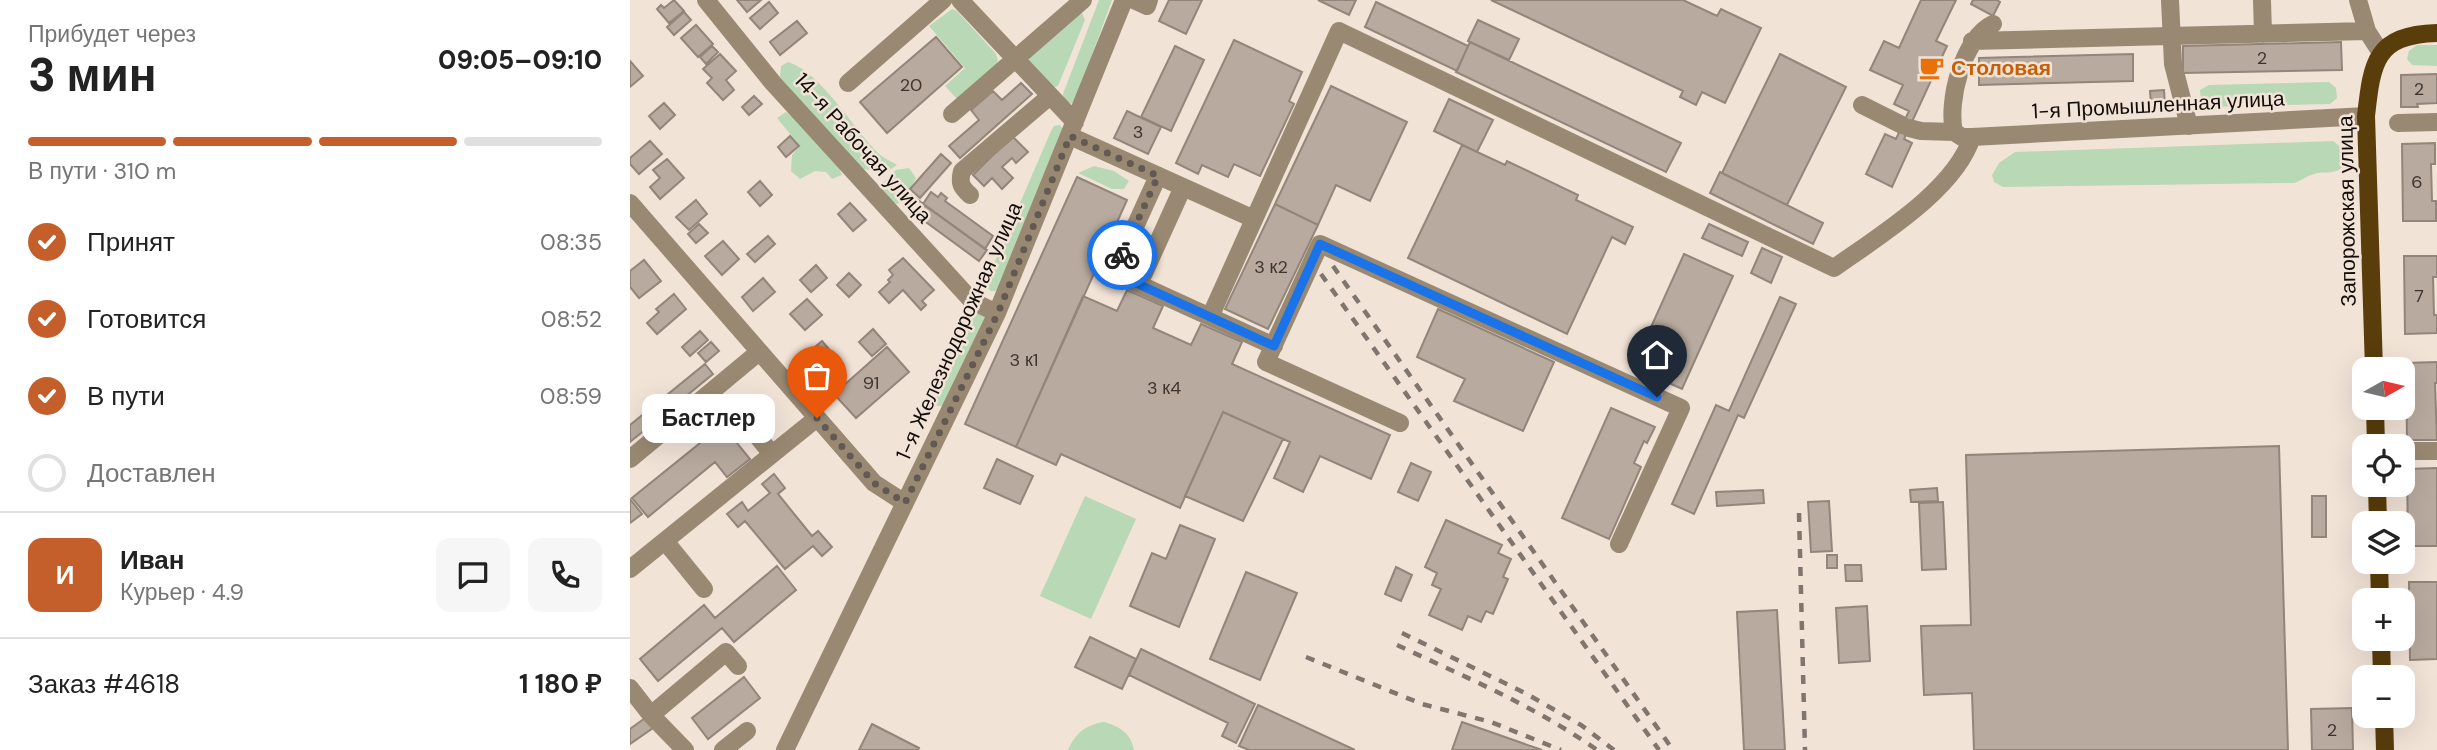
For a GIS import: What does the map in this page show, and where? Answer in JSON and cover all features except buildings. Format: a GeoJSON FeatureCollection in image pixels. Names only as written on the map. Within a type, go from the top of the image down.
{"type":"FeatureCollection","features":[{"type":"Feature","properties":{"kind":"main road"},"geometry":{"type":"LineString","coordinates":[[2381,53],[2398,39],[2437,33]]}},
{"type":"Feature","properties":{"kind":"main road","name":"Запорожская улица"},"geometry":{"type":"LineString","coordinates":[[2374,357],[2366,116],[2371,74],[2381,53]]}},
{"type":"Feature","properties":{"kind":"main road"},"geometry":{"type":"LineString","coordinates":[[2384,728],[2385,750]]}},
{"type":"Feature","properties":{"kind":"street","name":"14-я Рабочая улица"},"geometry":{"type":"LineString","coordinates":[[706,0],[773,83],[972,301],[998,313]]}},
{"type":"Feature","properties":{"kind":"street"},"geometry":{"type":"LineString","coordinates":[[848,83],[943,0]]}},
{"type":"Feature","properties":{"kind":"street"},"geometry":{"type":"LineString","coordinates":[[960,0],[1051,96],[1073,129],[1158,176],[1254,219]]}},
{"type":"Feature","properties":{"kind":"street"},"geometry":{"type":"LineString","coordinates":[[952,114],[1083,0]]}},
{"type":"Feature","properties":{"kind":"street","name":"1-я Железнодорожная улица"},"geometry":{"type":"LineString","coordinates":[[785,750],[998,313],[1124,0]]}},
{"type":"Feature","properties":{"kind":"street"},"geometry":{"type":"LineString","coordinates":[[1134,0],[1147,6],[1149,0]]}},
{"type":"Feature","properties":{"kind":"street"},"geometry":{"type":"LineString","coordinates":[[2171,0],[2173,64],[2189,126]]}},
{"type":"Feature","properties":{"kind":"street"},"geometry":{"type":"LineString","coordinates":[[2262,0],[2263,34]]}},
{"type":"Feature","properties":{"kind":"street"},"geometry":{"type":"LineString","coordinates":[[2358,0],[2367,31],[2381,53]]}},
{"type":"Feature","properties":{"kind":"street"},"geometry":{"type":"LineString","coordinates":[[1954,131],[1952,106],[1964,58],[1972,41],[1993,23]]}},
{"type":"Feature","properties":{"kind":"street"},"geometry":{"type":"LineString","coordinates":[[1210,317],[1339,31],[1834,268],[1922,205],[1967,154],[1972,137]]}},
{"type":"Feature","properties":{"kind":"street"},"geometry":{"type":"LineString","coordinates":[[1972,41],[2367,31]]}},
{"type":"Feature","properties":{"kind":"street"},"geometry":{"type":"LineString","coordinates":[[970,195],[963,189],[960,181],[962,172],[1051,96]]}},
{"type":"Feature","properties":{"kind":"street","name":"1-я Промышленная улица"},"geometry":{"type":"LineString","coordinates":[[1862,105],[1906,127],[1921,131],[1954,131],[1962,137],[2366,116]]}},
{"type":"Feature","properties":{"kind":"street"},"geometry":{"type":"LineString","coordinates":[[2398,123],[2437,122]]}},
{"type":"Feature","properties":{"kind":"street"},"geometry":{"type":"LineString","coordinates":[[1158,176],[1114,273],[1274,346]]}},
{"type":"Feature","properties":{"kind":"street"},"geometry":{"type":"LineString","coordinates":[[1139,284],[1183,187]]}},
{"type":"Feature","properties":{"kind":"street"},"geometry":{"type":"LineString","coordinates":[[630,203],[874,483],[905,503]]}},
{"type":"Feature","properties":{"kind":"street"},"geometry":{"type":"LineString","coordinates":[[1400,423],[1266,362],[1320,244],[1681,408],[1619,544]]}},
{"type":"Feature","properties":{"kind":"street"},"geometry":{"type":"LineString","coordinates":[[630,459],[760,352]]}},
{"type":"Feature","properties":{"kind":"street"},"geometry":{"type":"LineString","coordinates":[[730,403],[772,454]]}},
{"type":"Feature","properties":{"kind":"street"},"geometry":{"type":"LineString","coordinates":[[630,569],[817,418]]}},
{"type":"Feature","properties":{"kind":"street"},"geometry":{"type":"LineString","coordinates":[[2415,451],[2437,451]]}},
{"type":"Feature","properties":{"kind":"street"},"geometry":{"type":"LineString","coordinates":[[665,541],[704,589]]}},
{"type":"Feature","properties":{"kind":"street"},"geometry":{"type":"LineString","coordinates":[[651,715],[726,652],[738,666]]}},
{"type":"Feature","properties":{"kind":"street"},"geometry":{"type":"LineString","coordinates":[[630,688],[651,715],[685,750]]}},
{"type":"Feature","properties":{"kind":"street"},"geometry":{"type":"LineString","coordinates":[[723,750],[747,731]]}},
{"type":"Feature","properties":{"kind":"green space"},"geometry":{"type":"Polygon","coordinates":[[[1099,0],[1112,0],[1076,99],[1067,104],[1063,94],[1099,0]]]}},
{"type":"Feature","properties":{"kind":"green space"},"geometry":{"type":"Polygon","coordinates":[[[952,9],[957,11],[996,54],[998,61],[996,68],[957,99],[945,86],[965,68],[929,26],[952,9]]]}},
{"type":"Feature","properties":{"kind":"green space"},"geometry":{"type":"Polygon","coordinates":[[[1076,12],[1082,13],[1085,20],[1058,86],[1052,88],[1029,65],[1029,58],[1076,12]]]}},
{"type":"Feature","properties":{"kind":"green space"},"geometry":{"type":"Polygon","coordinates":[[[2417,45],[2437,45],[2437,66],[2412,65],[2407,59],[2409,51],[2417,45]]]}},
{"type":"Feature","properties":{"kind":"green space"},"geometry":{"type":"Polygon","coordinates":[[[788,62],[813,77],[878,153],[897,165],[882,175],[872,170],[860,169],[818,125],[780,77],[781,66],[788,62]]]}},
{"type":"Feature","properties":{"kind":"green space"},"geometry":{"type":"Polygon","coordinates":[[[2329,82],[2336,88],[2337,98],[2330,104],[2210,107],[2201,102],[2200,90],[2209,85],[2329,82]]]}},
{"type":"Feature","properties":{"kind":"green space"},"geometry":{"type":"Polygon","coordinates":[[[786,112],[819,140],[842,175],[832,179],[826,172],[815,171],[800,179],[791,171],[792,155],[800,146],[777,118],[786,112]]]}},
{"type":"Feature","properties":{"kind":"green space"},"geometry":{"type":"Polygon","coordinates":[[[1060,125],[1063,129],[1001,287],[991,291],[987,288],[987,280],[1051,131],[1054,126],[1060,125]]]}},
{"type":"Feature","properties":{"kind":"green space"},"geometry":{"type":"Polygon","coordinates":[[[2333,141],[2345,156],[2341,168],[2333,172],[2316,173],[2294,183],[2003,187],[1994,182],[1992,175],[1999,163],[2015,152],[2333,141]]]}},
{"type":"Feature","properties":{"kind":"green space"},"geometry":{"type":"Polygon","coordinates":[[[1094,166],[1114,171],[1129,181],[1124,189],[1112,189],[1078,173],[1094,166]]]}},
{"type":"Feature","properties":{"kind":"green space"},"geometry":{"type":"Polygon","coordinates":[[[909,168],[916,178],[904,199],[897,204],[889,202],[879,187],[896,170],[909,168]]]}},
{"type":"Feature","properties":{"kind":"green space"},"geometry":{"type":"Polygon","coordinates":[[[976,311],[986,317],[943,406],[937,406],[935,400],[976,311]]]}},
{"type":"Feature","properties":{"kind":"green space"},"geometry":{"type":"Polygon","coordinates":[[[1085,496],[1136,519],[1091,619],[1040,596],[1085,496]]]}},
{"type":"Feature","properties":{"kind":"green space"},"geometry":{"type":"Polygon","coordinates":[[[1104,722],[1124,731],[1134,750],[1068,750],[1082,731],[1091,725],[1104,722]]]}},
{"type":"Feature","properties":{"kind":"railway"},"geometry":{"type":"LineString","coordinates":[[1333,266],[1673,750]]}},
{"type":"Feature","properties":{"kind":"railway"},"geometry":{"type":"LineString","coordinates":[[1321,274],[1659,750]]}},
{"type":"Feature","properties":{"kind":"railway"},"geometry":{"type":"LineString","coordinates":[[1799,513],[1805,750]]}},
{"type":"Feature","properties":{"kind":"railway"},"geometry":{"type":"LineString","coordinates":[[1402,633],[1525,693],[1581,725],[1614,750]]}},
{"type":"Feature","properties":{"kind":"railway"},"geometry":{"type":"LineString","coordinates":[[1397,645],[1524,706],[1597,750]]}},
{"type":"Feature","properties":{"kind":"railway"},"geometry":{"type":"LineString","coordinates":[[1306,657],[1422,704],[1491,722],[1561,750]]}},
{"type":"Feature","properties":{"kind":"way so far"},"geometry":{"type":"LineString","coordinates":[[817,418],[874,483],[905,503],[998,313],[1070,136],[1158,176],[1122,255]]}},
{"type":"Feature","properties":{"kind":"place","name":"Столовая"},"geometry":{"type":"Point","coordinates":[1931,68]}},
{"type":"Feature","properties":{"kind":"place","name":"Бастлер"},"geometry":{"type":"Point","coordinates":[817,418]}},
{"type":"Feature","properties":{"kind":"route"},"geometry":{"type":"LineString","coordinates":[[1122,255],[1114,273],[1274,346],[1320,244],[1657,397]]}}]}
